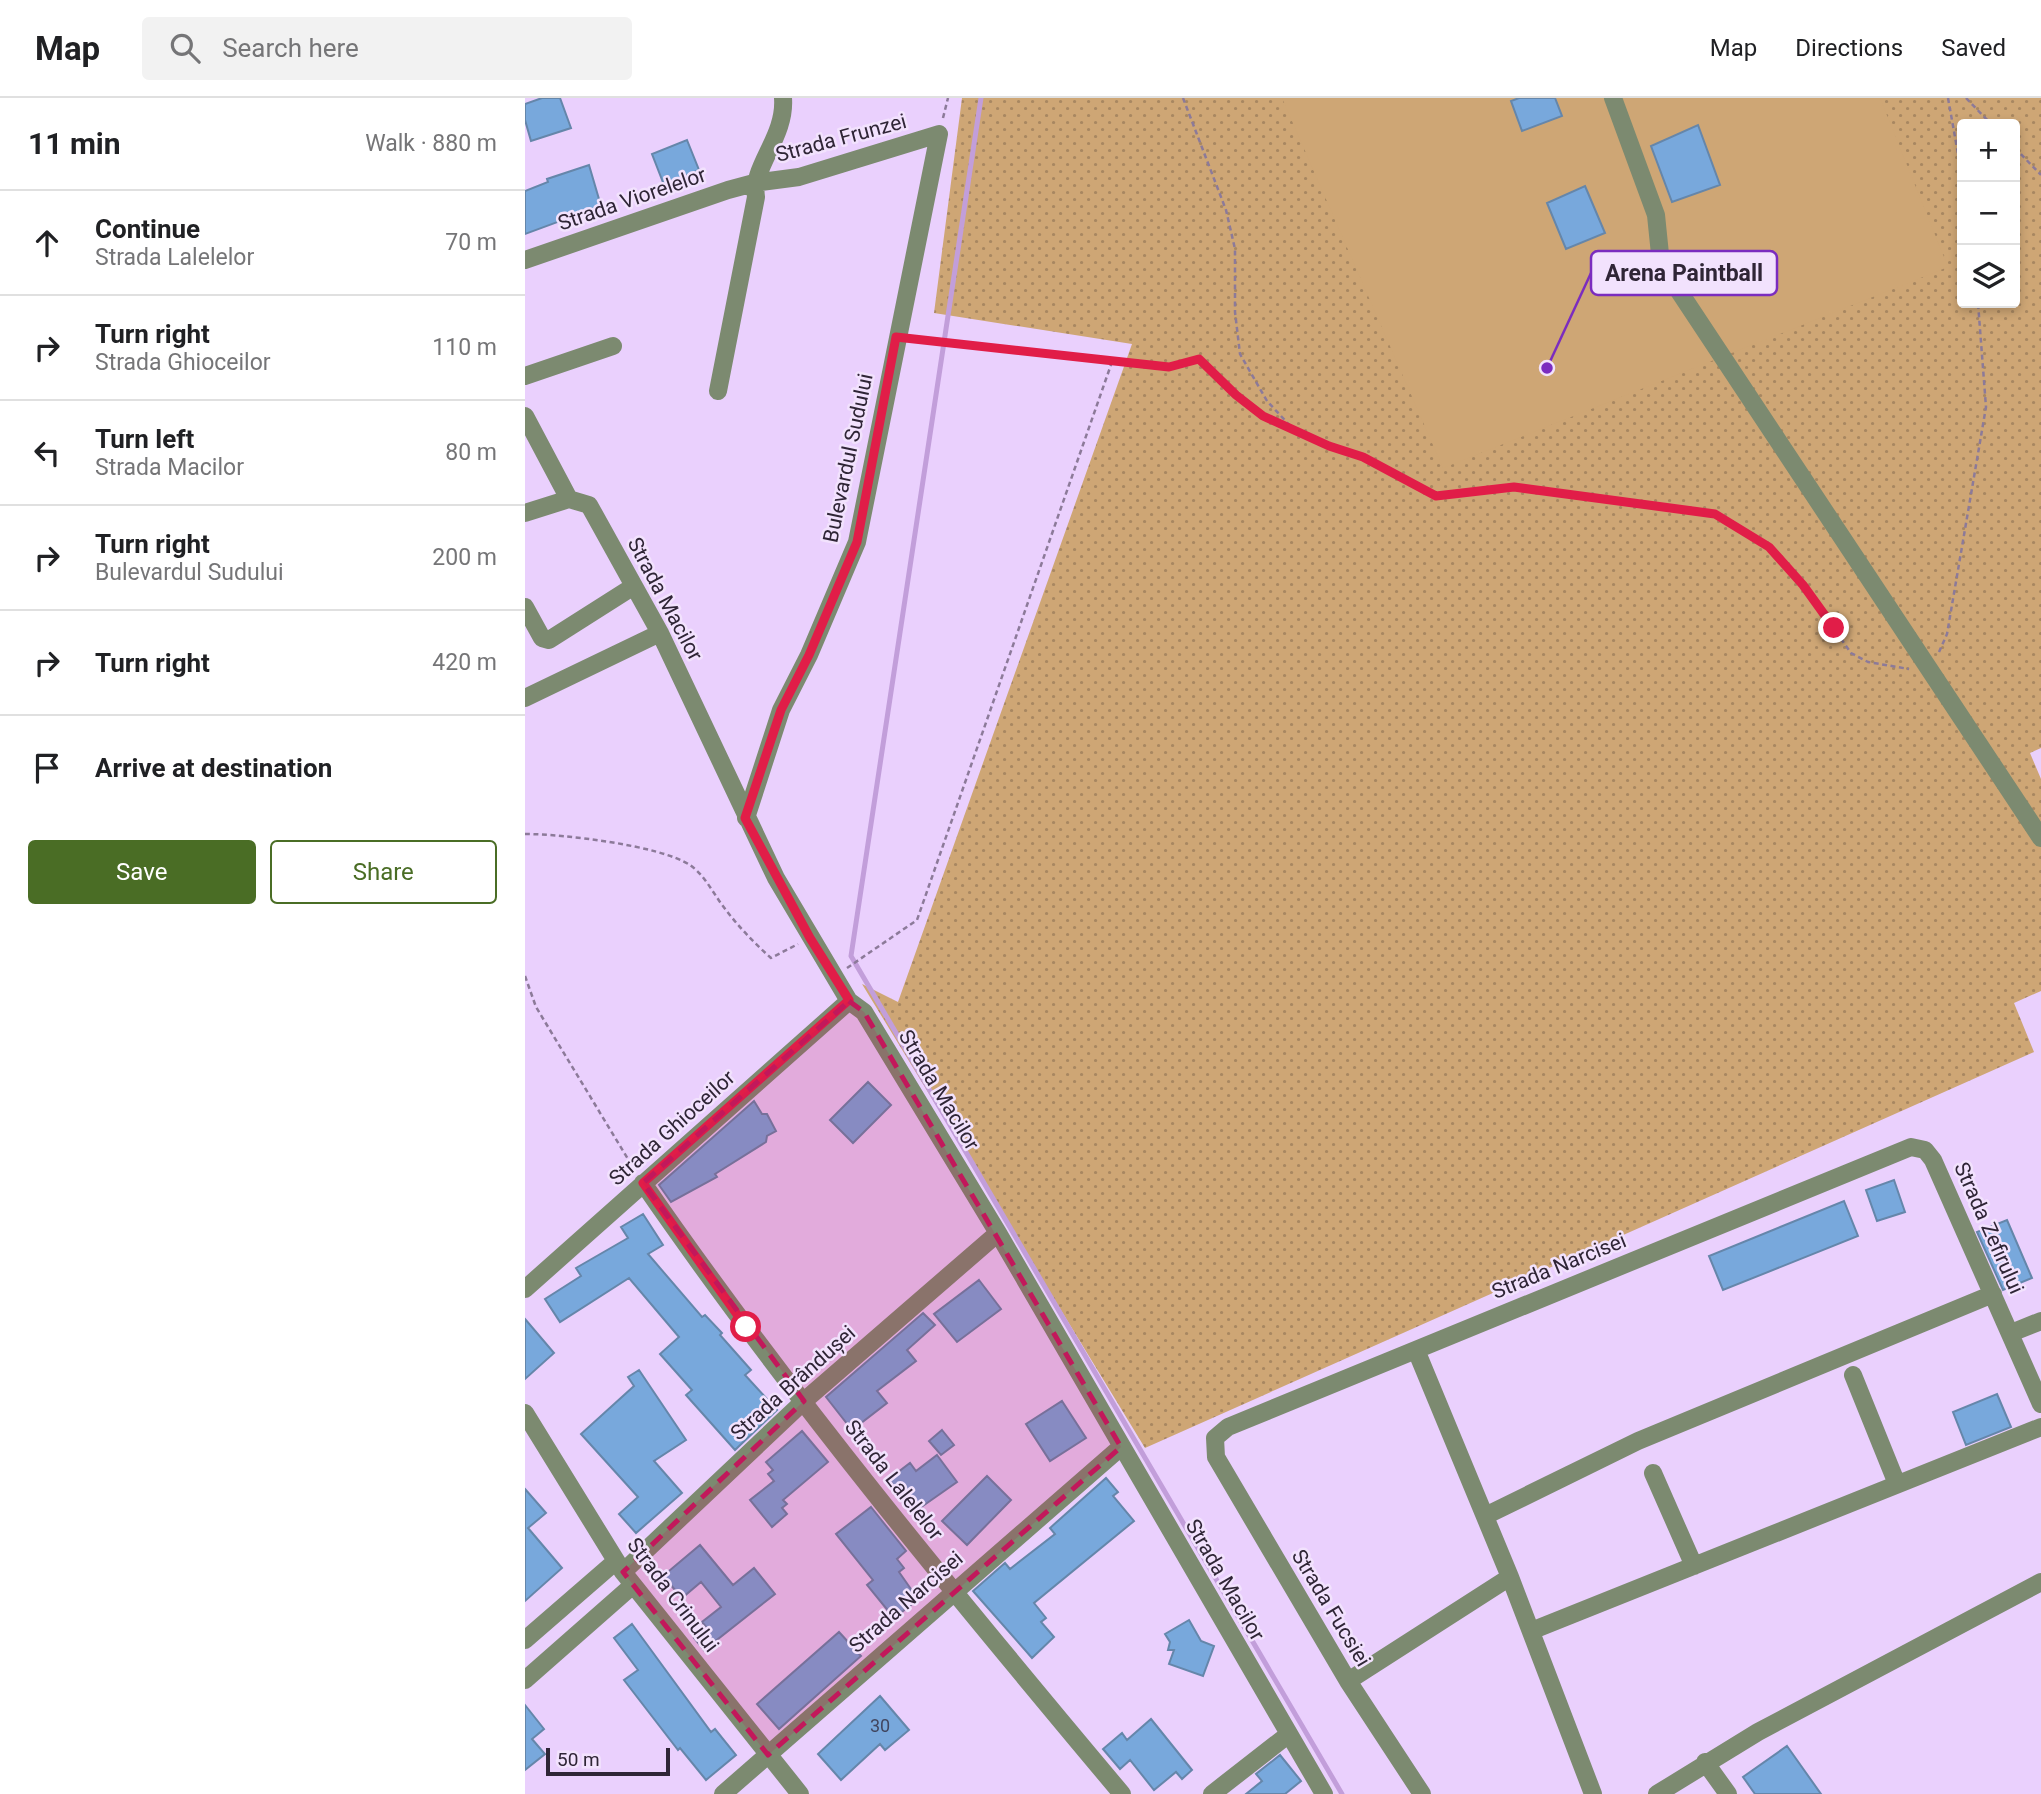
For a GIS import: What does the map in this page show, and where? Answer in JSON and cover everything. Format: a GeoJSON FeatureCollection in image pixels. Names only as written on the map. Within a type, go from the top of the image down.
{"type":"FeatureCollection","features":[{"type":"Feature","properties":{"kind":"street"},"geometry":{"type":"LineString","coordinates":[[719,391],[756,197],[754,183],[777,138],[783,98]]}},
{"type":"Feature","properties":{"kind":"street"},"geometry":{"type":"LineString","coordinates":[[1613,98],[1656,215],[1661,264],[2041,838]]}},
{"type":"Feature","properties":{"kind":"street","name":"Strada Frunzei"},"geometry":{"type":"LineString","coordinates":[[754,183],[799,177],[939,134]]}},
{"type":"Feature","properties":{"kind":"street","name":"Bulevardul Sudului"},"geometry":{"type":"LineString","coordinates":[[745,818],[781,710],[809,655],[857,542],[896,337],[939,134]]}},
{"type":"Feature","properties":{"kind":"street","name":"Strada Viorelelor"},"geometry":{"type":"LineString","coordinates":[[525,260],[754,183]]}},
{"type":"Feature","properties":{"kind":"street"},"geometry":{"type":"LineString","coordinates":[[525,376],[613,346]]}},
{"type":"Feature","properties":{"kind":"street","name":"Strada Macilor"},"geometry":{"type":"LineString","coordinates":[[525,416],[569,499],[589,505],[660,633],[745,818],[810,938],[849,1000],[864,1012],[998,1233],[1324,1794]]}},
{"type":"Feature","properties":{"kind":"street"},"geometry":{"type":"LineString","coordinates":[[525,513],[569,499]]}},
{"type":"Feature","properties":{"kind":"street"},"geometry":{"type":"LineString","coordinates":[[525,607],[542,638],[549,640],[634,586]]}},
{"type":"Feature","properties":{"kind":"street"},"geometry":{"type":"LineString","coordinates":[[525,698],[660,633]]}},
{"type":"Feature","properties":{"kind":"street","name":"Strada Ghioceilor"},"geometry":{"type":"LineString","coordinates":[[525,1289],[849,1000]]}},
{"type":"Feature","properties":{"kind":"street","name":"Strada Narcisei"},"geometry":{"type":"LineString","coordinates":[[1215,1438],[1228,1427],[1896,1152],[1911,1147],[1925,1150]]}},
{"type":"Feature","properties":{"kind":"street","name":"Strada Zefirului"},"geometry":{"type":"LineString","coordinates":[[1925,1150],[1933,1160],[2041,1404]]}},
{"type":"Feature","properties":{"kind":"street","name":"Strada Lalelelor"},"geometry":{"type":"LineString","coordinates":[[643,1183],[717,1290],[952,1591],[1122,1794]]}},
{"type":"Feature","properties":{"kind":"street","name":"Strada Brândușei"},"geometry":{"type":"LineString","coordinates":[[525,1680],[624,1572],[804,1401],[998,1233]]}},
{"type":"Feature","properties":{"kind":"street"},"geometry":{"type":"LineString","coordinates":[[1485,1516],[1639,1441],[1993,1294]]}},
{"type":"Feature","properties":{"kind":"street"},"geometry":{"type":"LineString","coordinates":[[2011,1333],[2041,1321]]}},
{"type":"Feature","properties":{"kind":"street"},"geometry":{"type":"LineString","coordinates":[[1416,1350],[1510,1577],[1593,1794]]}},
{"type":"Feature","properties":{"kind":"street"},"geometry":{"type":"LineString","coordinates":[[1853,1375],[1897,1484]]}},
{"type":"Feature","properties":{"kind":"street","name":"Strada Crinului"},"geometry":{"type":"LineString","coordinates":[[525,1413],[624,1572],[800,1794]]}},
{"type":"Feature","properties":{"kind":"street"},"geometry":{"type":"LineString","coordinates":[[1531,1631],[2041,1427]]}},
{"type":"Feature","properties":{"kind":"street","name":"Strada Fucsiei"},"geometry":{"type":"LineString","coordinates":[[1215,1438],[1216,1457],[1348,1681],[1422,1794]]}},
{"type":"Feature","properties":{"kind":"street","name":"Strada Narcisei"},"geometry":{"type":"LineString","coordinates":[[723,1794],[952,1591],[1121,1447]]}},
{"type":"Feature","properties":{"kind":"street"},"geometry":{"type":"LineString","coordinates":[[1653,1473],[1694,1566]]}},
{"type":"Feature","properties":{"kind":"street","name":"Strada Brândușei"},"geometry":{"type":"LineString","coordinates":[[525,1640],[624,1572]]}},
{"type":"Feature","properties":{"kind":"street"},"geometry":{"type":"LineString","coordinates":[[1348,1681],[1510,1577]]}},
{"type":"Feature","properties":{"kind":"street"},"geometry":{"type":"LineString","coordinates":[[1657,1794],[1705,1762],[1815,1701],[2041,1582]]}},
{"type":"Feature","properties":{"kind":"street"},"geometry":{"type":"LineString","coordinates":[[1212,1794],[1289,1734]]}},
{"type":"Feature","properties":{"kind":"street"},"geometry":{"type":"LineString","coordinates":[[1705,1762],[1728,1794]]}},
{"type":"Feature","properties":{"kind":"path"},"geometry":{"type":"LineString","coordinates":[[1183,98],[1226,210],[1235,249],[1235,312],[1240,354],[1267,401],[1294,430]]}},
{"type":"Feature","properties":{"kind":"path"},"geometry":{"type":"LineString","coordinates":[[1948,98],[1957,148]]}},
{"type":"Feature","properties":{"kind":"path"},"geometry":{"type":"LineString","coordinates":[[1966,98],[1986,119]]}},
{"type":"Feature","properties":{"kind":"path"},"geometry":{"type":"LineString","coordinates":[[2020,153],[2041,175]]}},
{"type":"Feature","properties":{"kind":"path"},"geometry":{"type":"LineString","coordinates":[[896,337],[1169,367],[1199,359],[1236,395],[1263,416],[1329,446],[1363,457],[1436,496],[1514,487],[1715,514],[1769,547],[1803,585],[1851,653],[1889,667],[1930,671],[1947,634],[1986,407],[1978,308]]}},
{"type":"Feature","properties":{"kind":"path"},"geometry":{"type":"LineString","coordinates":[[849,967],[917,920],[1113,359]]}},
{"type":"Feature","properties":{"kind":"path"},"geometry":{"type":"LineString","coordinates":[[525,834],[549,834],[656,852],[689,864],[705,880],[747,937],[771,958],[810,938]]}},
{"type":"Feature","properties":{"kind":"path"},"geometry":{"type":"LineString","coordinates":[[525,976],[536,1007],[643,1183]]}},
{"type":"Feature","properties":{"kind":"highlighted area"},"geometry":{"type":"Polygon","coordinates":[[[849,1001],[864,1012],[1121,1447],[768,1755],[623,1572],[804,1401],[643,1183],[849,1001]]]}},
{"type":"Feature","properties":{"kind":"shaded area"},"geometry":{"type":"Polygon","coordinates":[[[962,98],[2041,98],[2041,748],[2030,753],[2041,779],[2041,991],[2014,1003],[2034,1052],[1145,1448],[862,984],[898,1002],[1132,344],[934,313],[962,98]]]}},
{"type":"Feature","properties":{"kind":"shaded area"},"geometry":{"type":"Polygon","coordinates":[[[1282,98],[1880,98],[1948,267],[1443,468],[1282,98]]]}},
{"type":"Feature","properties":{"kind":"building"},"geometry":{"type":"Polygon","coordinates":[[[542,98],[560,98],[571,128],[531,141],[525,120],[525,104],[542,98]]]}},
{"type":"Feature","properties":{"kind":"building"},"geometry":{"type":"Polygon","coordinates":[[[1519,98],[1555,98],[1562,116],[1522,131],[1511,101],[1519,98]]]}},
{"type":"Feature","properties":{"kind":"building"},"geometry":{"type":"Polygon","coordinates":[[[1698,125],[1720,185],[1672,202],[1651,146],[1698,125]]]}},
{"type":"Feature","properties":{"kind":"building"},"geometry":{"type":"Polygon","coordinates":[[[687,140],[699,170],[664,185],[652,154],[687,140]]]}},
{"type":"Feature","properties":{"kind":"building"},"geometry":{"type":"Polygon","coordinates":[[[589,165],[601,206],[525,234],[525,191],[548,182],[547,179],[589,165]]]}},
{"type":"Feature","properties":{"kind":"building"},"geometry":{"type":"Polygon","coordinates":[[[1585,186],[1605,233],[1566,249],[1547,203],[1585,186]]]}},
{"type":"Feature","properties":{"kind":"building"},"geometry":{"type":"Polygon","coordinates":[[[868,1082],[891,1105],[853,1143],[830,1120],[868,1082]]]}},
{"type":"Feature","properties":{"kind":"building"},"geometry":{"type":"Polygon","coordinates":[[[754,1101],[762,1114],[767,1114],[776,1131],[767,1136],[766,1142],[715,1174],[717,1177],[671,1202],[659,1185],[754,1101]]]}},
{"type":"Feature","properties":{"kind":"building"},"geometry":{"type":"Polygon","coordinates":[[[1894,1180],[1905,1212],[1877,1221],[1866,1190],[1894,1180]]]}},
{"type":"Feature","properties":{"kind":"building"},"geometry":{"type":"Polygon","coordinates":[[[1844,1201],[1858,1236],[1723,1290],[1709,1256],[1844,1201]]]}},
{"type":"Feature","properties":{"kind":"building"},"geometry":{"type":"Polygon","coordinates":[[[643,1214],[663,1245],[648,1254],[702,1317],[705,1315],[722,1333],[720,1335],[751,1370],[745,1375],[777,1410],[735,1450],[686,1395],[692,1390],[660,1354],[679,1337],[629,1278],[560,1322],[545,1299],[581,1276],[576,1268],[628,1238],[621,1227],[643,1214]]]}},
{"type":"Feature","properties":{"kind":"building"},"geometry":{"type":"Polygon","coordinates":[[[2007,1220],[2032,1278],[2003,1290],[1977,1232],[2007,1220]]]}},
{"type":"Feature","properties":{"kind":"building"},"geometry":{"type":"Polygon","coordinates":[[[979,1280],[1001,1309],[957,1342],[934,1314],[979,1280]]]}},
{"type":"Feature","properties":{"kind":"building"},"geometry":{"type":"Polygon","coordinates":[[[923,1313],[935,1325],[907,1350],[916,1361],[877,1391],[887,1403],[852,1430],[826,1397],[923,1313]]]}},
{"type":"Feature","properties":{"kind":"building"},"geometry":{"type":"Polygon","coordinates":[[[525,1319],[554,1353],[525,1379],[525,1319]]]}},
{"type":"Feature","properties":{"kind":"building"},"geometry":{"type":"Polygon","coordinates":[[[639,1370],[686,1440],[654,1461],[682,1493],[636,1533],[619,1514],[638,1497],[581,1434],[634,1386],[628,1377],[639,1370]]]}},
{"type":"Feature","properties":{"kind":"building"},"geometry":{"type":"Polygon","coordinates":[[[1997,1394],[2011,1427],[1966,1445],[1953,1412],[1997,1394]]]}},
{"type":"Feature","properties":{"kind":"building"},"geometry":{"type":"Polygon","coordinates":[[[1062,1401],[1086,1438],[1050,1461],[1026,1424],[1062,1401]]]}},
{"type":"Feature","properties":{"kind":"building"},"geometry":{"type":"Polygon","coordinates":[[[942,1430],[954,1445],[941,1455],[929,1441],[942,1430]]]}},
{"type":"Feature","properties":{"kind":"building"},"geometry":{"type":"Polygon","coordinates":[[[802,1431],[828,1462],[783,1500],[787,1504],[782,1508],[787,1514],[772,1527],[750,1500],[774,1481],[768,1474],[773,1470],[766,1462],[802,1431]]]}},
{"type":"Feature","properties":{"kind":"building"},"geometry":{"type":"Polygon","coordinates":[[[937,1455],[957,1482],[920,1508],[909,1494],[903,1499],[889,1479],[910,1463],[916,1471],[937,1455]]]}},
{"type":"Feature","properties":{"kind":"building"},"geometry":{"type":"Polygon","coordinates":[[[987,1476],[1011,1500],[967,1545],[942,1521],[987,1476]]]}},
{"type":"Feature","properties":{"kind":"building"},"geometry":{"type":"Polygon","coordinates":[[[1106,1478],[1118,1492],[1113,1496],[1134,1521],[1034,1603],[1046,1618],[1041,1622],[1054,1637],[1032,1658],[973,1591],[1005,1563],[1010,1569],[1055,1534],[1050,1528],[1106,1478]]]}},
{"type":"Feature","properties":{"kind":"building"},"geometry":{"type":"Polygon","coordinates":[[[525,1489],[546,1513],[528,1528],[562,1568],[525,1601],[525,1489]]]}},
{"type":"Feature","properties":{"kind":"building"},"geometry":{"type":"Polygon","coordinates":[[[871,1507],[906,1551],[897,1559],[904,1568],[899,1572],[913,1592],[906,1597],[912,1604],[894,1618],[867,1585],[873,1580],[836,1534],[871,1507]]]}},
{"type":"Feature","properties":{"kind":"building"},"geometry":{"type":"Polygon","coordinates":[[[700,1545],[733,1585],[754,1568],[775,1594],[704,1650],[694,1638],[707,1628],[702,1622],[721,1607],[701,1582],[682,1598],[663,1576],[700,1545]]]}},
{"type":"Feature","properties":{"kind":"building"},"geometry":{"type":"Polygon","coordinates":[[[1189,1620],[1201,1641],[1214,1646],[1203,1676],[1169,1664],[1174,1650],[1168,1650],[1170,1642],[1165,1634],[1189,1620]]]}},
{"type":"Feature","properties":{"kind":"building"},"geometry":{"type":"Polygon","coordinates":[[[632,1624],[711,1732],[715,1729],[736,1755],[706,1780],[680,1748],[678,1750],[624,1680],[638,1670],[614,1638],[632,1624]]]}},
{"type":"Feature","properties":{"kind":"building"},"geometry":{"type":"Polygon","coordinates":[[[839,1632],[861,1656],[779,1729],[757,1704],[839,1632]]]}},
{"type":"Feature","properties":{"kind":"building"},"geometry":{"type":"Polygon","coordinates":[[[880,1696],[909,1730],[885,1750],[880,1744],[841,1780],[818,1754],[880,1696]]]}},
{"type":"Feature","properties":{"kind":"building"},"geometry":{"type":"Polygon","coordinates":[[[525,1705],[544,1729],[532,1739],[545,1754],[525,1770],[525,1705]]]}},
{"type":"Feature","properties":{"kind":"building"},"geometry":{"type":"Polygon","coordinates":[[[1151,1719],[1192,1770],[1182,1779],[1176,1772],[1154,1790],[1130,1760],[1120,1769],[1103,1749],[1122,1733],[1127,1740],[1151,1719]]]}},
{"type":"Feature","properties":{"kind":"building"},"geometry":{"type":"Polygon","coordinates":[[[1787,1746],[1821,1794],[1755,1794],[1743,1777],[1787,1746]]]}},
{"type":"Feature","properties":{"kind":"building"},"geometry":{"type":"Polygon","coordinates":[[[1280,1755],[1301,1781],[1285,1794],[1246,1794],[1262,1781],[1256,1774],[1280,1755]]]}},
{"type":"Feature","properties":{"kind":"waterway"},"geometry":{"type":"LineString","coordinates":[[981,98],[851,956],[1342,1794]]}},
{"type":"Feature","properties":{"kind":"place","name":"Arena Paintball"},"geometry":{"type":"Point","coordinates":[1547,368]}},
{"type":"Feature","properties":{"kind":"route"},"geometry":{"type":"LineString","coordinates":[[746,1327],[643,1183],[849,1000],[810,938],[745,818],[781,710],[809,655],[857,542],[896,337],[1169,367],[1199,359],[1236,395],[1263,416],[1329,446],[1363,457],[1395,473],[1423,492],[1436,496],[1514,487],[1715,514],[1769,547],[1803,585],[1834,628]]}}]}
